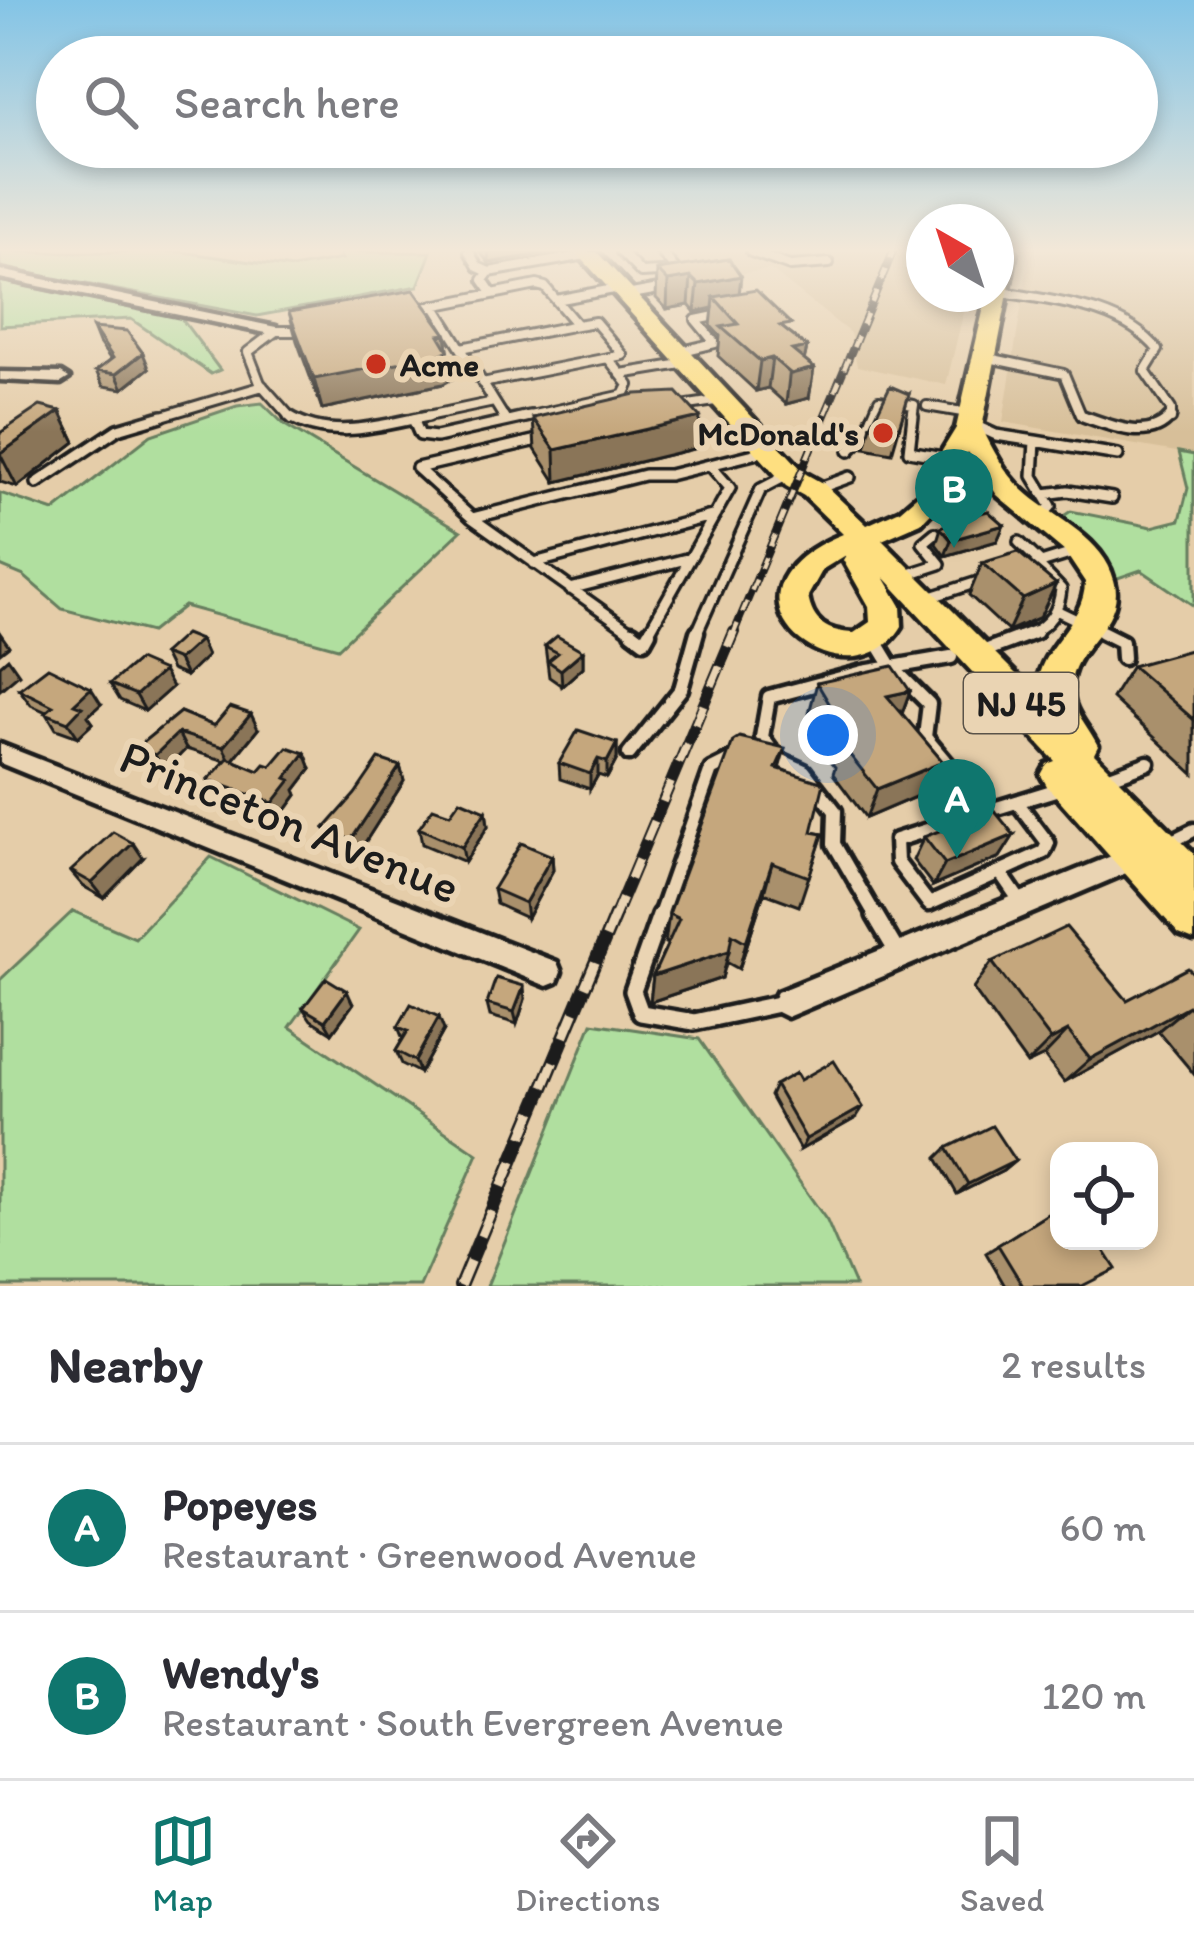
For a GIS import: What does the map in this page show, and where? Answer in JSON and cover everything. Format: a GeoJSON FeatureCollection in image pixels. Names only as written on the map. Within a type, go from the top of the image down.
{"type":"FeatureCollection","features":[{"type":"Feature","properties":{"kind":"main road","name":"NJ 45"},"geometry":{"type":"LineString","coordinates":[[641,312],[800,481],[801,496],[911,588],[1070,785],[1194,920]]}},
{"type":"Feature","properties":{"kind":"main road"},"geometry":{"type":"LineString","coordinates":[[849,539],[887,612],[883,653],[823,641],[805,629],[792,592],[801,574],[849,539],[912,518],[962,453],[993,312]]}},
{"type":"Feature","properties":{"kind":"main road"},"geometry":{"type":"LineString","coordinates":[[962,453],[983,460],[1028,511]]}},
{"type":"Feature","properties":{"kind":"main road"},"geometry":{"type":"LineString","coordinates":[[962,453],[982,481],[1079,551],[1100,581],[1102,605],[1089,626],[1066,647],[1056,671],[1059,714],[1075,740],[1110,777],[1187,845]]}},
{"type":"Feature","properties":{"kind":"main road","name":"NJ 45"},"geometry":{"type":"LineString","coordinates":[[849,539],[1194,882]]}},
{"type":"Feature","properties":{"kind":"street"},"geometry":{"type":"LineString","coordinates":[[184,312],[276,331]]}},
{"type":"Feature","properties":{"kind":"street"},"geometry":{"type":"LineString","coordinates":[[0,376],[61,378]]}},
{"type":"Feature","properties":{"kind":"street","name":"Princeton Avenue"},"geometry":{"type":"LineString","coordinates":[[0,753],[547,972]]}},
{"type":"Feature","properties":{"kind":"street"},"geometry":{"type":"LineString","coordinates":[[787,1002],[1136,857]]}},
{"type":"Feature","properties":{"kind":"lane"},"geometry":{"type":"LineString","coordinates":[[400,312],[308,331],[276,331],[248,352],[272,401],[302,424],[327,433],[494,402]]}},
{"type":"Feature","properties":{"kind":"lane"},"geometry":{"type":"LineString","coordinates":[[438,312],[506,421]]}},
{"type":"Feature","properties":{"kind":"lane"},"geometry":{"type":"LineString","coordinates":[[566,312],[577,325]]}},
{"type":"Feature","properties":{"kind":"lane"},"geometry":{"type":"LineString","coordinates":[[984,357],[1064,374],[1077,411],[1095,421],[1142,431],[1165,427],[1172,419],[1171,409],[1145,371],[1158,350],[1147,334],[1089,312]]}},
{"type":"Feature","properties":{"kind":"lane"},"geometry":{"type":"LineString","coordinates":[[621,374],[715,343],[696,320],[735,314]]}},
{"type":"Feature","properties":{"kind":"lane"},"geometry":{"type":"LineString","coordinates":[[460,348],[595,322],[623,355],[482,383]]}},
{"type":"Feature","properties":{"kind":"lane"},"geometry":{"type":"LineString","coordinates":[[412,419],[420,435],[436,437],[624,394],[629,385],[608,358]]}},
{"type":"Feature","properties":{"kind":"lane"},"geometry":{"type":"LineString","coordinates":[[38,483],[118,430],[263,386]]}},
{"type":"Feature","properties":{"kind":"lane"},"geometry":{"type":"LineString","coordinates":[[662,409],[722,400]]}},
{"type":"Feature","properties":{"kind":"lane"},"geometry":{"type":"LineString","coordinates":[[849,451],[865,435],[879,400],[914,405],[908,453]]}},
{"type":"Feature","properties":{"kind":"lane"},"geometry":{"type":"LineString","coordinates":[[928,406],[962,453]]}},
{"type":"Feature","properties":{"kind":"lane"},"geometry":{"type":"LineString","coordinates":[[550,437],[416,468],[472,518],[644,641],[730,488],[710,465]]}},
{"type":"Feature","properties":{"kind":"lane"},"geometry":{"type":"LineString","coordinates":[[900,956],[834,844],[835,811],[804,771],[773,753],[762,737],[769,697],[883,653],[963,656],[1021,639],[1050,623],[1061,590],[1039,563],[1028,511],[1035,441]]}},
{"type":"Feature","properties":{"kind":"lane"},"geometry":{"type":"LineString","coordinates":[[908,453],[962,453],[1035,441],[1118,455]]}},
{"type":"Feature","properties":{"kind":"lane"},"geometry":{"type":"LineString","coordinates":[[472,518],[769,451]]}},
{"type":"Feature","properties":{"kind":"lane"},"geometry":{"type":"LineString","coordinates":[[908,453],[962,453]]}},
{"type":"Feature","properties":{"kind":"lane"},"geometry":{"type":"LineString","coordinates":[[629,754],[681,689],[700,622],[761,489],[850,477]]}},
{"type":"Feature","properties":{"kind":"lane"},"geometry":{"type":"LineString","coordinates":[[1028,511],[1068,491],[1112,498]]}},
{"type":"Feature","properties":{"kind":"lane"},"geometry":{"type":"LineString","coordinates":[[534,563],[715,515]]}},
{"type":"Feature","properties":{"kind":"lane"},"geometry":{"type":"LineString","coordinates":[[911,588],[940,564],[923,543],[935,532]]}},
{"type":"Feature","properties":{"kind":"lane"},"geometry":{"type":"LineString","coordinates":[[1018,570],[1079,551]]}},
{"type":"Feature","properties":{"kind":"lane"},"geometry":{"type":"LineString","coordinates":[[570,589],[690,558]]}},
{"type":"Feature","properties":{"kind":"lane"},"geometry":{"type":"LineString","coordinates":[[911,588],[999,576]]}},
{"type":"Feature","properties":{"kind":"lane"},"geometry":{"type":"LineString","coordinates":[[1058,610],[1122,642],[1123,658]]}},
{"type":"Feature","properties":{"kind":"lane"},"geometry":{"type":"LineString","coordinates":[[883,653],[929,704],[926,736],[987,811]]}},
{"type":"Feature","properties":{"kind":"lane"},"geometry":{"type":"LineString","coordinates":[[773,753],[730,758],[711,770],[633,992],[640,1013],[663,1023],[719,1020],[787,1002]]}},
{"type":"Feature","properties":{"kind":"lane"},"geometry":{"type":"LineString","coordinates":[[1110,777],[1148,763]]}},
{"type":"Feature","properties":{"kind":"lane"},"geometry":{"type":"LineString","coordinates":[[1017,802],[1048,843],[1044,852],[929,904],[898,862],[896,840],[1070,785]]}},
{"type":"Feature","properties":{"kind":"lane"},"geometry":{"type":"LineString","coordinates":[[1000,872],[1023,905]]}},
{"type":"Feature","properties":{"kind":"shaded area"},"geometry":{"type":"Polygon","coordinates":[[[824,312],[964,312],[946,385],[857,366],[850,333],[824,312]]]}},
{"type":"Feature","properties":{"kind":"shaded area"},"geometry":{"type":"Polygon","coordinates":[[[1020,312],[1194,312],[1194,455],[1003,422],[1020,312]]]}},
{"type":"Feature","properties":{"kind":"green space"},"geometry":{"type":"Polygon","coordinates":[[[0,312],[152,312],[181,318],[220,370],[211,374],[131,319],[0,326],[0,312]]]}},
{"type":"Feature","properties":{"kind":"green space"},"geometry":{"type":"Polygon","coordinates":[[[262,403],[285,425],[461,531],[338,648],[184,606],[151,632],[62,609],[24,576],[0,566],[0,493],[54,511],[151,435],[237,406],[262,403]]]}},
{"type":"Feature","properties":{"kind":"green space"},"geometry":{"type":"Polygon","coordinates":[[[1179,452],[1194,455],[1194,606],[1141,570],[1115,579],[1100,555],[1059,519],[1071,511],[1152,527],[1180,520],[1188,488],[1179,452]]]}},
{"type":"Feature","properties":{"kind":"green space"},"geometry":{"type":"Polygon","coordinates":[[[211,857],[359,930],[290,1027],[478,1154],[420,1286],[0,1286],[0,980],[73,911],[135,938],[211,857]]]}},
{"type":"Feature","properties":{"kind":"green space"},"geometry":{"type":"Polygon","coordinates":[[[592,1023],[699,1039],[827,1221],[855,1286],[487,1286],[592,1023]]]}},
{"type":"Feature","properties":{"kind":"building"},"geometry":{"type":"Polygon","coordinates":[[[289,312],[430,312],[446,334],[439,335],[448,350],[439,355],[314,379],[289,312]]]}},
{"type":"Feature","properties":{"kind":"building"},"geometry":{"type":"Polygon","coordinates":[[[727,312],[779,312],[791,324],[780,326],[807,347],[792,350],[814,368],[791,374],[772,358],[760,361],[721,327],[738,324],[727,312]]]}},
{"type":"Feature","properties":{"kind":"building"},"geometry":{"type":"Polygon","coordinates":[[[93,328],[127,331],[143,353],[116,374],[96,371],[113,358],[93,328]]]}},
{"type":"Feature","properties":{"kind":"building"},"geometry":{"type":"Polygon","coordinates":[[[890,386],[909,394],[898,430],[871,425],[890,386]]]}},
{"type":"Feature","properties":{"kind":"building"},"geometry":{"type":"Polygon","coordinates":[[[677,392],[700,417],[555,450],[533,418],[636,394],[677,392]]]}},
{"type":"Feature","properties":{"kind":"building"},"geometry":{"type":"Polygon","coordinates":[[[40,406],[60,411],[0,454],[0,433],[40,406]]]}},
{"type":"Feature","properties":{"kind":"building"},"geometry":{"type":"Polygon","coordinates":[[[988,511],[1004,525],[951,540],[941,528],[949,521],[988,511]]]}},
{"type":"Feature","properties":{"kind":"building"},"geometry":{"type":"Polygon","coordinates":[[[1018,552],[1056,584],[1023,599],[982,563],[1018,552]]]}},
{"type":"Feature","properties":{"kind":"building"},"geometry":{"type":"Polygon","coordinates":[[[185,634],[200,640],[178,660],[163,654],[185,634]]]}},
{"type":"Feature","properties":{"kind":"building"},"geometry":{"type":"Polygon","coordinates":[[[557,636],[583,651],[561,670],[548,661],[558,653],[545,646],[557,636]]]}},
{"type":"Feature","properties":{"kind":"building"},"geometry":{"type":"Polygon","coordinates":[[[1190,650],[1194,654],[1194,720],[1132,666],[1190,650]]]}},
{"type":"Feature","properties":{"kind":"building"},"geometry":{"type":"Polygon","coordinates":[[[138,660],[163,671],[136,695],[110,684],[138,660]]]}},
{"type":"Feature","properties":{"kind":"building"},"geometry":{"type":"Polygon","coordinates":[[[893,666],[910,691],[887,696],[943,762],[877,789],[842,745],[849,743],[826,717],[836,715],[817,683],[893,666]]]}},
{"type":"Feature","properties":{"kind":"building"},"geometry":{"type":"Polygon","coordinates":[[[48,667],[91,688],[74,704],[82,707],[68,722],[45,713],[53,706],[19,689],[48,667]]]}},
{"type":"Feature","properties":{"kind":"building"},"geometry":{"type":"Polygon","coordinates":[[[230,707],[251,714],[223,747],[178,733],[155,755],[137,747],[180,712],[214,726],[230,707]]]}},
{"type":"Feature","properties":{"kind":"building"},"geometry":{"type":"Polygon","coordinates":[[[578,730],[617,743],[607,762],[598,759],[590,774],[559,763],[578,730]]]}},
{"type":"Feature","properties":{"kind":"building"},"geometry":{"type":"Polygon","coordinates":[[[739,737],[785,748],[776,768],[824,783],[812,832],[823,834],[809,877],[772,863],[746,942],[732,934],[729,951],[653,976],[679,919],[669,914],[733,741],[739,737]]]}},
{"type":"Feature","properties":{"kind":"building"},"geometry":{"type":"Polygon","coordinates":[[[287,747],[305,753],[273,803],[208,780],[228,758],[259,771],[265,764],[271,766],[287,747]]]}},
{"type":"Feature","properties":{"kind":"building"},"geometry":{"type":"Polygon","coordinates":[[[379,759],[400,766],[351,840],[325,828],[355,794],[379,759]]]}},
{"type":"Feature","properties":{"kind":"building"},"geometry":{"type":"Polygon","coordinates":[[[460,800],[486,811],[462,847],[419,828],[433,808],[450,814],[460,800]]]}},
{"type":"Feature","properties":{"kind":"building"},"geometry":{"type":"Polygon","coordinates":[[[993,809],[1014,835],[945,864],[924,837],[993,809]]]}},
{"type":"Feature","properties":{"kind":"building"},"geometry":{"type":"Polygon","coordinates":[[[113,832],[133,843],[92,883],[71,871],[113,832]]]}},
{"type":"Feature","properties":{"kind":"building"},"geometry":{"type":"Polygon","coordinates":[[[521,843],[552,856],[525,903],[493,889],[521,843]]]}},
{"type":"Feature","properties":{"kind":"building"},"geometry":{"type":"Polygon","coordinates":[[[1066,927],[1127,1000],[1188,968],[1194,974],[1194,1012],[1188,1006],[1090,1059],[1068,1031],[1051,1040],[992,962],[1066,927]]]}},
{"type":"Feature","properties":{"kind":"building"},"geometry":{"type":"Polygon","coordinates":[[[326,978],[347,991],[325,1021],[303,1008],[326,978]]]}},
{"type":"Feature","properties":{"kind":"building"},"geometry":{"type":"Polygon","coordinates":[[[496,978],[524,986],[514,1012],[487,1004],[496,978]]]}},
{"type":"Feature","properties":{"kind":"building"},"geometry":{"type":"Polygon","coordinates":[[[411,1004],[439,1017],[415,1061],[396,1051],[408,1031],[398,1027],[411,1004]]]}},
{"type":"Feature","properties":{"kind":"building"},"geometry":{"type":"Polygon","coordinates":[[[834,1061],[863,1107],[806,1139],[775,1085],[796,1073],[800,1080],[834,1061]]]}},
{"type":"Feature","properties":{"kind":"building"},"geometry":{"type":"Polygon","coordinates":[[[992,1126],[1015,1161],[968,1184],[947,1148],[992,1126]]]}},
{"type":"Feature","properties":{"kind":"building"},"geometry":{"type":"Polygon","coordinates":[[[1050,1213],[1050,1250],[1104,1250],[1116,1269],[1082,1286],[1023,1286],[998,1245],[1050,1213]]]}},
{"type":"Feature","properties":{"kind":"railway"},"geometry":{"type":"LineString","coordinates":[[733,635],[868,312]]}},
{"type":"Feature","properties":{"kind":"railway"},"geometry":{"type":"LineString","coordinates":[[614,918],[734,632]]}},
{"type":"Feature","properties":{"kind":"railway"},"geometry":{"type":"LineString","coordinates":[[460,1286],[615,915]]}},
{"type":"Feature","properties":{"kind":"place","name":"Acme"},"geometry":{"type":"Point","coordinates":[376,364]}},
{"type":"Feature","properties":{"kind":"place","name":"McDonald's"},"geometry":{"type":"Point","coordinates":[883,433]}},
{"type":"Feature","properties":{"kind":"place","name":"Wendy's"},"geometry":{"type":"Point","coordinates":[954,548]}},
{"type":"Feature","properties":{"kind":"place","name":"Popeyes"},"geometry":{"type":"Point","coordinates":[957,858]}}]}
